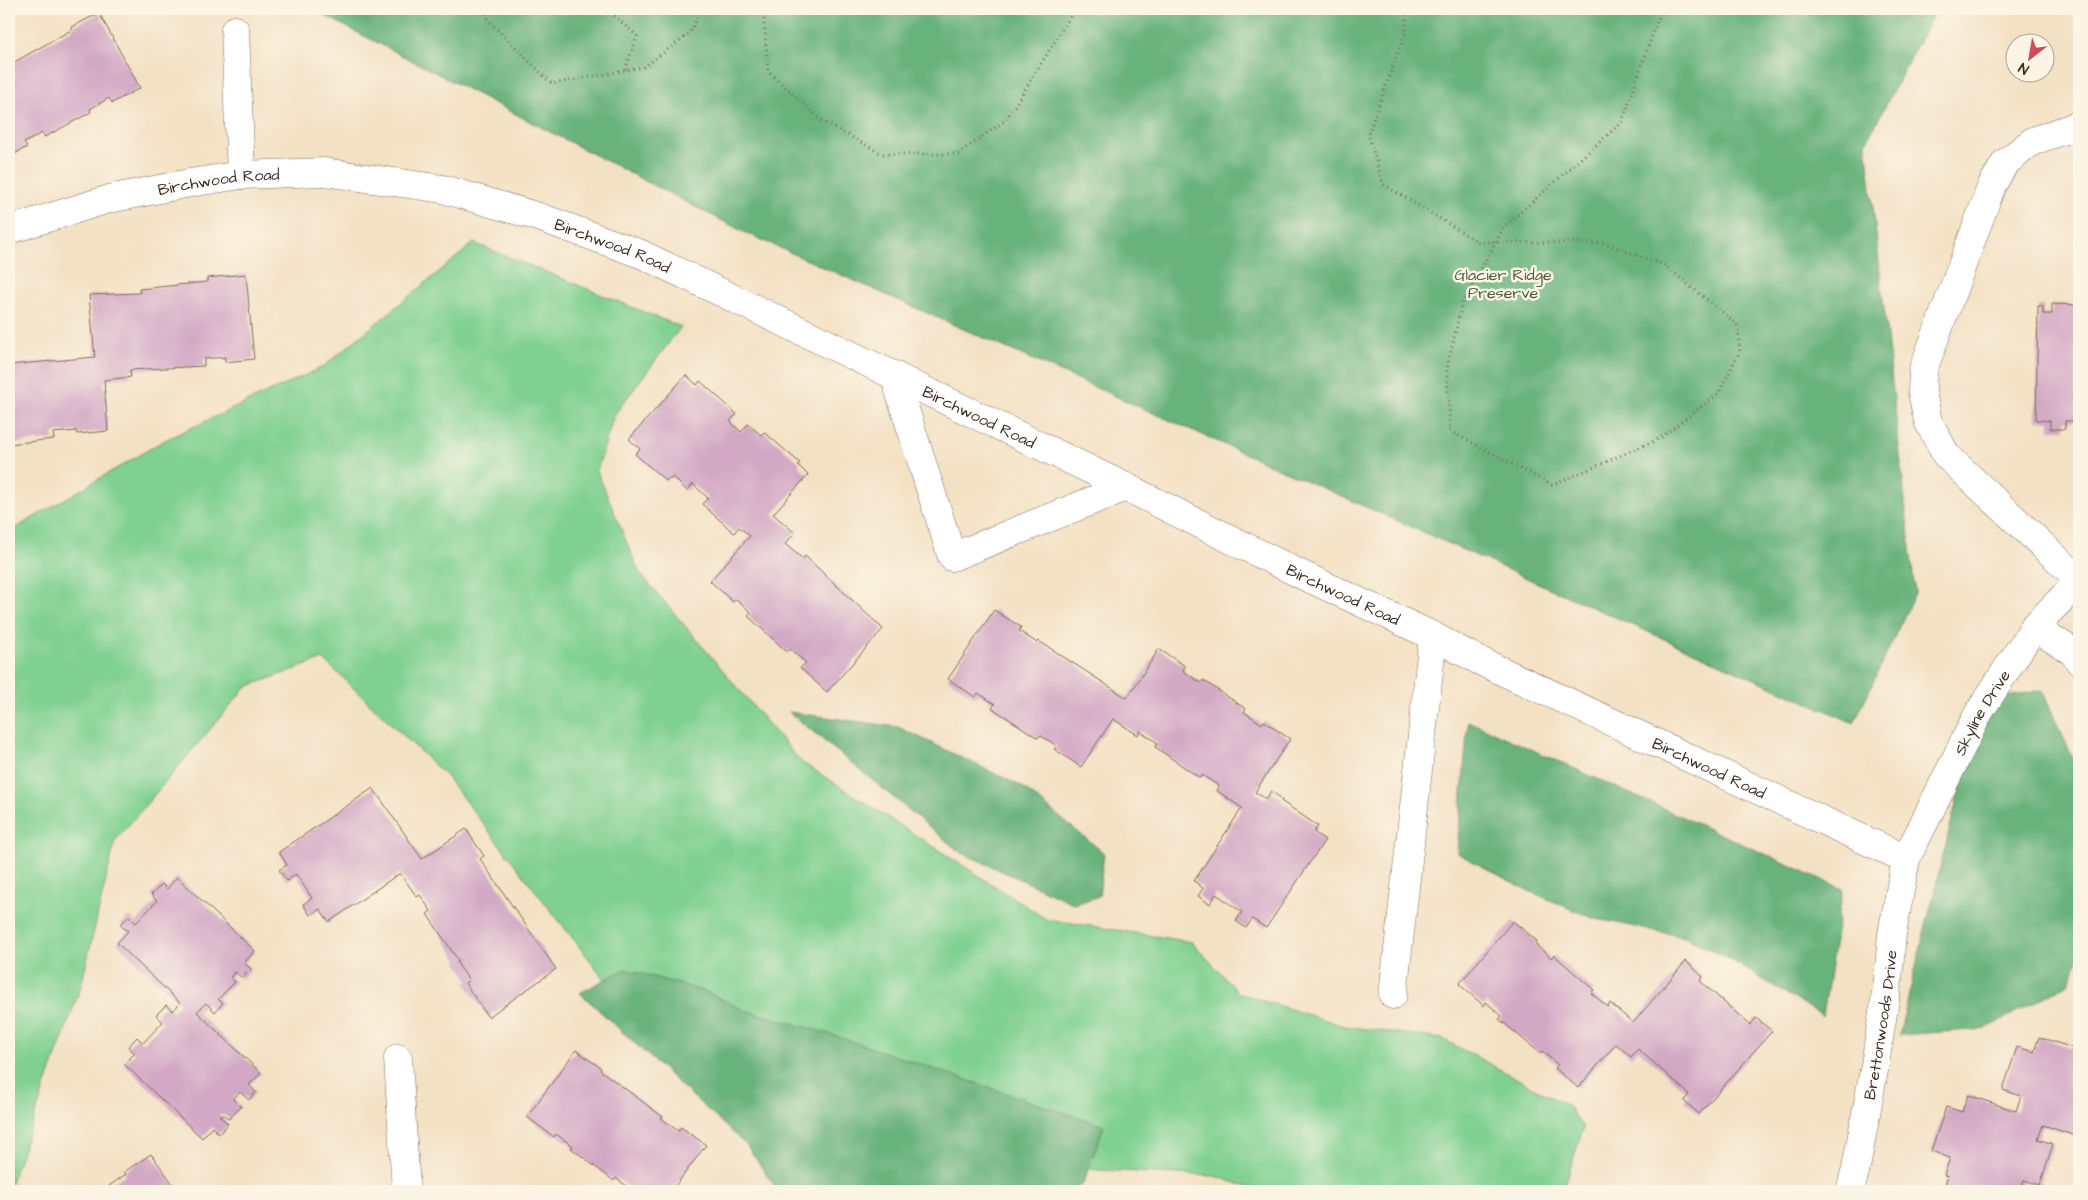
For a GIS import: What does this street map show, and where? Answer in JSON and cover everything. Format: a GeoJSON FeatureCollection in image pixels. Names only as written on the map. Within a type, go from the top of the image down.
{"type":"FeatureCollection","features":[{"type":"Feature","properties":{"kind":"street"},"geometry":{"type":"LineString","coordinates":[[234,30],[241,175]]}},
{"type":"Feature","properties":{"kind":"street"},"geometry":{"type":"LineString","coordinates":[[2079,125],[2033,141],[2005,163],[1992,185],[1923,370],[1922,392],[1928,421],[1946,455],[2079,579]]}},
{"type":"Feature","properties":{"kind":"street","name":"Birchwood Road"},"geometry":{"type":"LineString","coordinates":[[9,230],[110,199],[190,183],[241,175],[324,172],[442,190],[539,216],[641,254],[1300,574],[1433,636],[1478,660],[1906,859]]}},
{"type":"Feature","properties":{"kind":"street"},"geometry":{"type":"LineString","coordinates":[[894,376],[952,557],[1126,488]]}},
{"type":"Feature","properties":{"kind":"street","name":"Skyline Drive"},"geometry":{"type":"LineString","coordinates":[[1906,859],[1978,714],[2034,627],[2079,579]]}},
{"type":"Feature","properties":{"kind":"street"},"geometry":{"type":"LineString","coordinates":[[2034,627],[2073,652],[2079,661]]}},
{"type":"Feature","properties":{"kind":"street"},"geometry":{"type":"LineString","coordinates":[[1393,995],[1433,636]]}},
{"type":"Feature","properties":{"kind":"street","name":"Brettonwoods Drive"},"geometry":{"type":"LineString","coordinates":[[1850,1191],[1875,1065],[1888,980],[1892,934],[1906,859]]}},
{"type":"Feature","properties":{"kind":"street"},"geometry":{"type":"LineString","coordinates":[[398,1058],[406,1191]]}},
{"type":"Feature","properties":{"kind":"path"},"geometry":{"type":"LineString","coordinates":[[483,9],[490,22],[552,84],[644,67],[690,33],[701,9]]}},
{"type":"Feature","properties":{"kind":"path"},"geometry":{"type":"LineString","coordinates":[[607,9],[637,36],[625,71]]}},
{"type":"Feature","properties":{"kind":"path"},"geometry":{"type":"LineString","coordinates":[[763,9],[768,71],[820,120],[882,154],[958,154],[1006,120],[1075,9]]}},
{"type":"Feature","properties":{"kind":"path"},"geometry":{"type":"LineString","coordinates":[[1407,9],[1406,31],[1368,134],[1384,184],[1478,242],[1496,243],[1604,243],[1664,266],[1737,324],[1740,350],[1718,394],[1659,440],[1552,484],[1450,431],[1447,368],[1462,304],[1496,243],[1504,227],[1622,122],[1657,21],[1664,9]]}},
{"type":"Feature","properties":{"kind":"green space","name":"Glacier Ridge Preserve"},"geometry":{"type":"Polygon","coordinates":[[[312,9],[1936,9],[1866,143],[1915,593],[1854,723],[744,232],[312,9]]]}},
{"type":"Feature","properties":{"kind":"green space"},"geometry":{"type":"Polygon","coordinates":[[[474,243],[681,327],[614,415],[597,471],[639,572],[800,761],[1046,919],[1192,942],[1239,993],[1344,1026],[1443,1039],[1568,1106],[1583,1128],[1563,1191],[1259,1191],[1215,1176],[891,1159],[621,1000],[445,775],[323,659],[246,687],[115,841],[81,986],[9,1188],[9,532],[163,441],[323,367],[474,243]]]}},
{"type":"Feature","properties":{"kind":"green space"},"geometry":{"type":"Polygon","coordinates":[[[2042,690],[2079,772],[2079,957],[2068,984],[1985,1029],[1899,1035],[1959,791],[1986,701],[2042,690]]]}},
{"type":"Feature","properties":{"kind":"green space"},"geometry":{"type":"Polygon","coordinates":[[[789,712],[898,727],[1021,786],[1104,853],[1099,896],[1075,904],[960,852],[789,712]]]}},
{"type":"Feature","properties":{"kind":"green space"},"geometry":{"type":"Polygon","coordinates":[[[1468,721],[1843,889],[1823,1016],[1728,958],[1685,937],[1592,918],[1529,891],[1457,853],[1468,721]]]}},
{"type":"Feature","properties":{"kind":"green space"},"geometry":{"type":"Polygon","coordinates":[[[625,969],[707,992],[744,1010],[821,1031],[1104,1126],[1083,1184],[1070,1191],[778,1191],[747,1146],[580,993],[625,969]]]}},
{"type":"Feature","properties":{"kind":"building"},"geometry":{"type":"Polygon","coordinates":[[[99,13],[140,88],[112,103],[109,98],[90,109],[91,112],[45,137],[42,133],[24,143],[27,147],[9,157],[9,65],[99,13]]]}},
{"type":"Feature","properties":{"kind":"building"},"geometry":{"type":"Polygon","coordinates":[[[246,274],[254,359],[225,362],[225,357],[204,359],[204,366],[130,370],[131,377],[104,380],[108,431],[77,434],[76,431],[53,433],[54,439],[9,444],[9,365],[95,357],[89,295],[140,293],[139,289],[207,282],[207,278],[246,274]]]}},
{"type":"Feature","properties":{"kind":"building"},"geometry":{"type":"Polygon","coordinates":[[[2052,304],[2079,305],[2079,421],[2065,421],[2065,429],[2050,429],[2050,421],[2036,420],[2038,306],[2043,306],[2043,314],[2052,314],[2052,304]]]}},
{"type":"Feature","properties":{"kind":"building"},"geometry":{"type":"Polygon","coordinates":[[[686,375],[697,385],[700,381],[737,414],[730,421],[741,432],[748,424],[761,435],[764,432],[800,463],[798,465],[808,475],[773,514],[795,533],[785,544],[803,559],[805,556],[883,629],[827,692],[800,668],[806,663],[790,649],[787,652],[748,616],[751,612],[736,599],[733,602],[710,581],[750,536],[739,527],[734,533],[702,504],[708,498],[693,484],[687,491],[673,477],[666,481],[635,454],[640,449],[629,439],[686,375]]]}},
{"type":"Feature","properties":{"kind":"building"},"geometry":{"type":"Polygon","coordinates":[[[994,610],[1021,627],[1019,631],[1037,643],[1039,641],[1127,698],[1159,649],[1185,666],[1183,671],[1201,683],[1203,680],[1246,709],[1244,712],[1262,724],[1264,721],[1290,739],[1255,792],[1266,799],[1271,791],[1282,799],[1281,801],[1318,826],[1314,832],[1325,840],[1266,928],[1252,919],[1246,928],[1236,921],[1242,912],[1216,894],[1210,904],[1198,896],[1203,888],[1194,881],[1242,808],[1216,790],[1219,786],[1202,775],[1200,778],[1155,747],[1158,743],[1140,731],[1138,735],[1113,719],[1081,767],[1054,749],[1057,746],[1040,735],[1038,738],[992,708],[995,704],[978,693],[975,697],[948,679],[994,610]]]}},
{"type":"Feature","properties":{"kind":"building"},"geometry":{"type":"Polygon","coordinates":[[[373,788],[422,859],[466,829],[484,856],[480,859],[556,969],[488,1017],[465,983],[469,980],[457,963],[458,960],[427,914],[431,911],[420,895],[417,897],[400,873],[329,922],[320,909],[310,915],[303,904],[312,898],[296,874],[287,881],[279,870],[287,865],[279,852],[373,788]]]}},
{"type":"Feature","properties":{"kind":"building"},"geometry":{"type":"Polygon","coordinates":[[[177,877],[255,951],[244,963],[251,969],[242,978],[235,972],[230,977],[235,982],[218,999],[223,1003],[215,1012],[206,1003],[197,1012],[261,1073],[249,1085],[256,1092],[249,1100],[240,1092],[233,1099],[241,1107],[229,1119],[224,1115],[219,1115],[228,1124],[219,1134],[212,1127],[202,1138],[124,1064],[135,1053],[128,1047],[137,1037],[143,1043],[163,1022],[156,1015],[166,1005],[173,1011],[180,1003],[117,943],[128,931],[120,925],[129,916],[136,923],[157,901],[151,895],[162,884],[167,889],[177,877]]]}},
{"type":"Feature","properties":{"kind":"building"},"geometry":{"type":"Polygon","coordinates":[[[1513,921],[1537,941],[1535,944],[1551,958],[1554,955],[1594,990],[1591,993],[1608,1007],[1610,1003],[1633,1023],[1686,961],[1703,977],[1700,981],[1750,1025],[1756,1018],[1772,1031],[1699,1114],[1684,1101],[1689,1094],[1638,1049],[1631,1057],[1616,1044],[1578,1088],[1555,1068],[1558,1065],[1542,1051],[1540,1053],[1499,1019],[1502,1016],[1486,1002],[1484,1006],[1459,984],[1513,921]]]}},
{"type":"Feature","properties":{"kind":"building"},"geometry":{"type":"Polygon","coordinates":[[[2039,1037],[2079,1050],[2079,1137],[2043,1125],[2038,1139],[2053,1144],[2040,1185],[2024,1180],[2020,1191],[1943,1191],[1948,1176],[1944,1175],[1950,1158],[1931,1151],[1946,1107],[1962,1112],[1968,1095],[2016,1111],[2021,1096],[2003,1090],[2017,1047],[2034,1052],[2039,1037]]]}},
{"type":"Feature","properties":{"kind":"building"},"geometry":{"type":"Polygon","coordinates":[[[576,1050],[663,1117],[661,1118],[678,1131],[681,1127],[706,1145],[673,1189],[675,1191],[631,1191],[616,1178],[614,1181],[571,1148],[573,1146],[556,1134],[554,1137],[527,1117],[576,1050]]]}},
{"type":"Feature","properties":{"kind":"building"},"geometry":{"type":"Polygon","coordinates":[[[151,1154],[178,1191],[102,1191],[126,1174],[124,1172],[151,1154]]]}}]}
